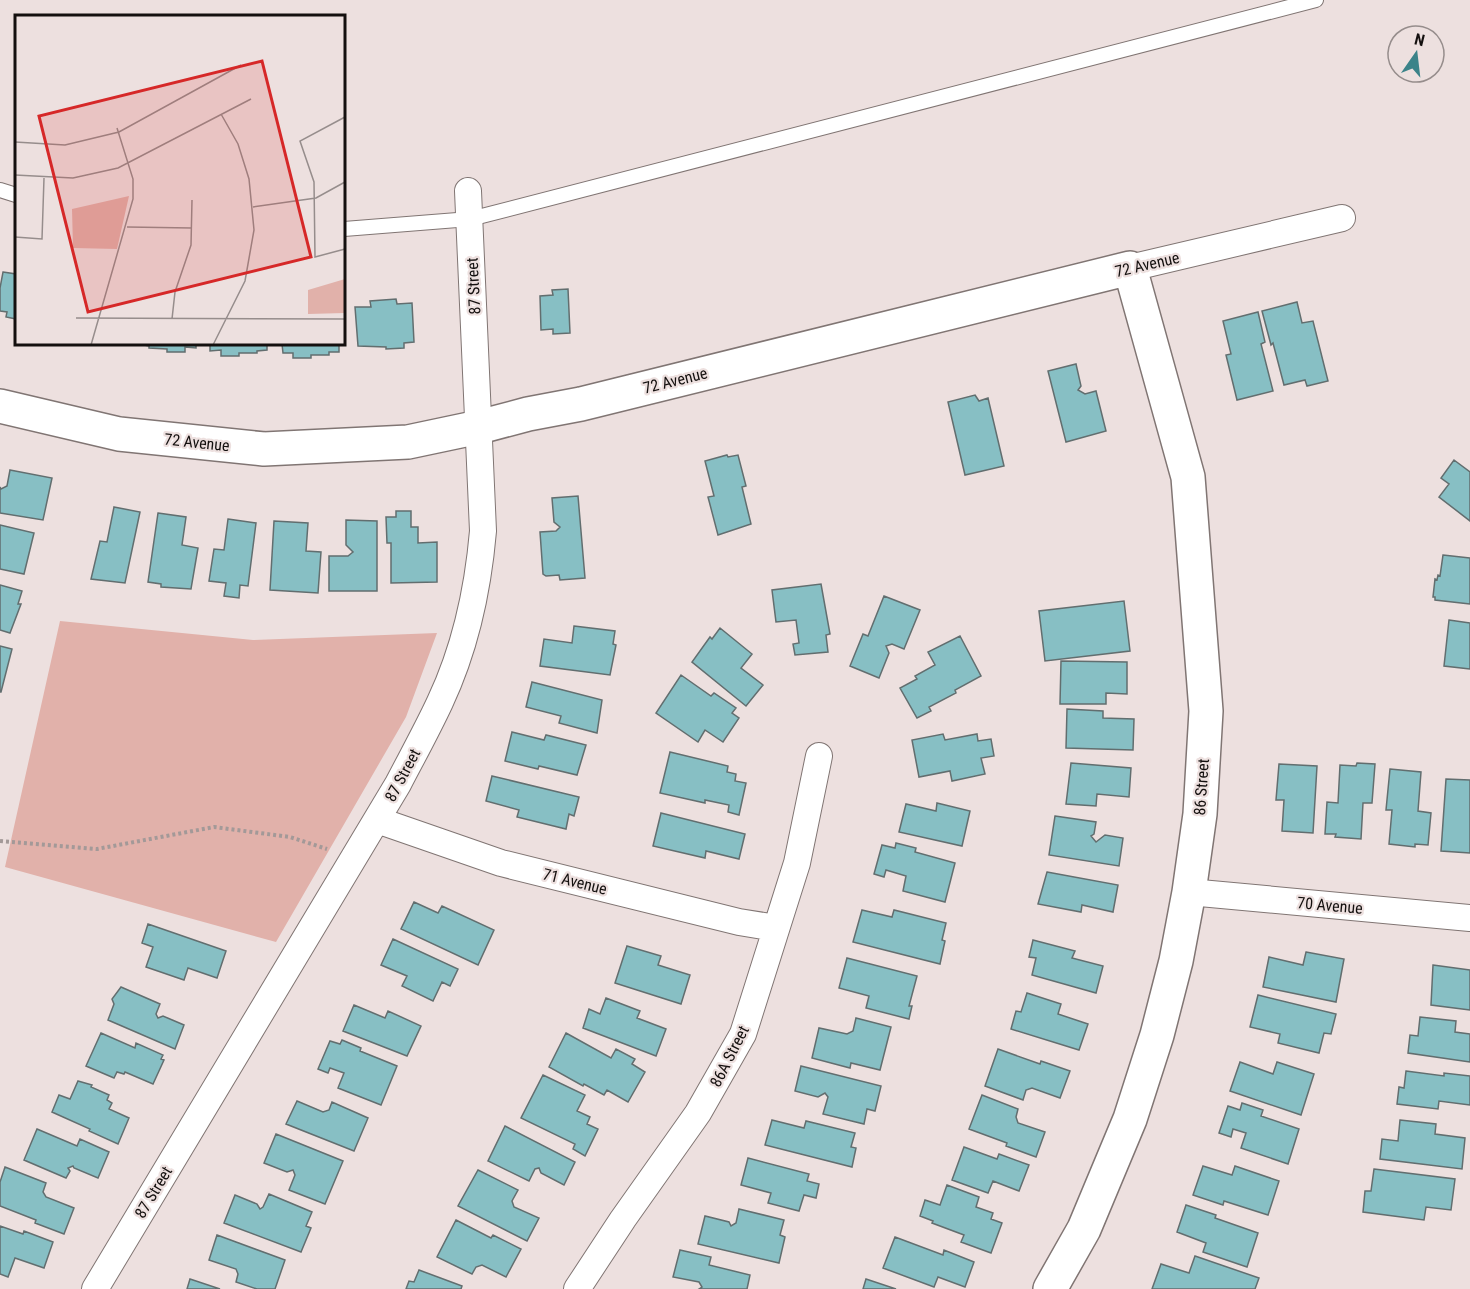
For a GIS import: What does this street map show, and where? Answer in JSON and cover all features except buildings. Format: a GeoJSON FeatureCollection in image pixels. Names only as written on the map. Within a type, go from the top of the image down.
{"type":"FeatureCollection","features":[{"type":"Feature","properties":{"kind":"street","name":"87 Street"},"geometry":{"type":"LineString","coordinates":[[95,1289],[398,784],[441,700],[458,658],[479,574],[483,531],[468,191]]}},
{"type":"Feature","properties":{"kind":"street","name":"72 Avenue"},"geometry":{"type":"LineString","coordinates":[[0,406],[119,434],[264,449],[408,442],[581,404],[1342,218]]}},
{"type":"Feature","properties":{"kind":"street","name":"86 Street"},"geometry":{"type":"LineString","coordinates":[[1050,1289],[1084,1228],[1130,1119],[1157,1035],[1176,961],[1200,814],[1206,711],[1188,477],[1130,268]]}},
{"type":"Feature","properties":{"kind":"street","name":"86A Street"},"geometry":{"type":"LineString","coordinates":[[577,1289],[699,1113],[743,1034],[797,863],[819,756]]}},
{"type":"Feature","properties":{"kind":"street","name":"71 Avenue"},"geometry":{"type":"LineString","coordinates":[[377,820],[501,863],[739,922],[776,928]]}},
{"type":"Feature","properties":{"kind":"street","name":"70 Avenue"},"geometry":{"type":"LineString","coordinates":[[1189,892],[1470,918]]}},
{"type":"Feature","properties":{"kind":"lane"},"geometry":{"type":"LineString","coordinates":[[345,229],[470,219],[1316,0]]}},
{"type":"Feature","properties":{"kind":"lane"},"geometry":{"type":"LineString","coordinates":[[0,190],[15,195]]}},
{"type":"Feature","properties":{"kind":"path"},"geometry":{"type":"LineString","coordinates":[[0,841],[97,849],[214,827],[291,837],[354,858]]}},
{"type":"Feature","properties":{"kind":"shaded area"},"geometry":{"type":"Polygon","coordinates":[[[60,621],[253,640],[437,633],[406,717],[276,942],[5,867],[60,621]]]}}]}
